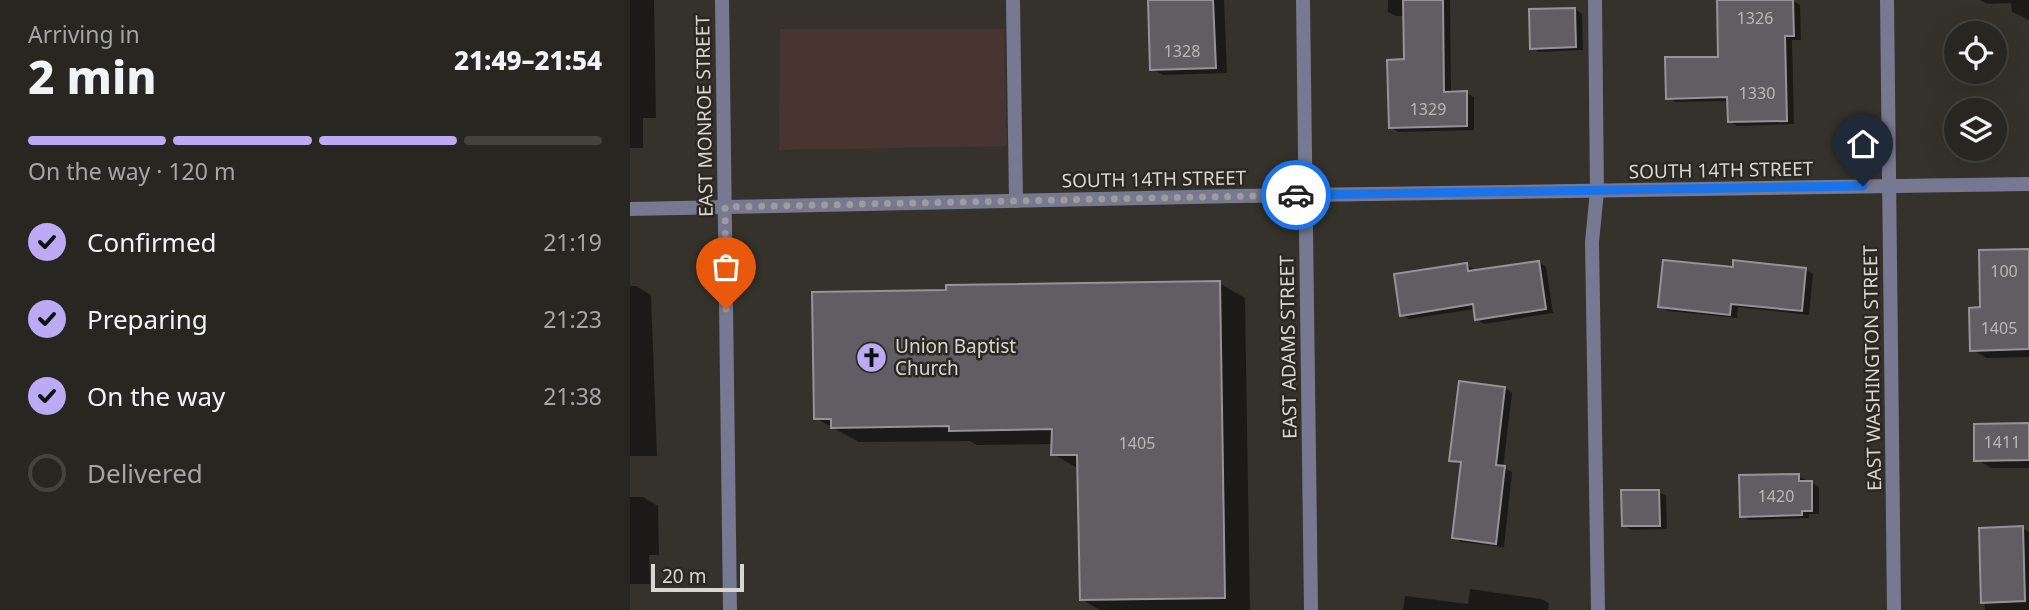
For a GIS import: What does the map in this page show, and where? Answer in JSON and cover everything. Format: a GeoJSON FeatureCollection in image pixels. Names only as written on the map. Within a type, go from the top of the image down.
{"type":"FeatureCollection","features":[{"type":"Feature","properties":{"kind":"street","name":"EAST MONROE STREET"},"geometry":{"type":"LineString","coordinates":[[722,0],[730,610]]}},
{"type":"Feature","properties":{"kind":"street"},"geometry":{"type":"LineString","coordinates":[[1013,0],[1016,201]]}},
{"type":"Feature","properties":{"kind":"street","name":"EAST ADAMS STREET"},"geometry":{"type":"LineString","coordinates":[[1303,0],[1311,610]]}},
{"type":"Feature","properties":{"kind":"street"},"geometry":{"type":"LineString","coordinates":[[1595,0],[1597,191],[1592,242],[1598,610]]}},
{"type":"Feature","properties":{"kind":"street","name":"EAST WASHINGTON STREET"},"geometry":{"type":"LineString","coordinates":[[1887,0],[1894,610]]}},
{"type":"Feature","properties":{"kind":"street","name":"SOUTH 14TH STREET"},"geometry":{"type":"LineString","coordinates":[[630,209],[2029,184]]}},
{"type":"Feature","properties":{"kind":"shaded area"},"geometry":{"type":"Polygon","coordinates":[[[780,29],[1004,29],[1007,146],[779,150],[780,29]]]}},
{"type":"Feature","properties":{"kind":"building"},"geometry":{"type":"Polygon","coordinates":[[[1148,0],[1213,0],[1216,68],[1150,70],[1148,0]]]}},
{"type":"Feature","properties":{"kind":"building"},"geometry":{"type":"Polygon","coordinates":[[[1403,0],[1443,0],[1444,92],[1467,91],[1467,126],[1389,128],[1387,60],[1404,59],[1403,0]]]}},
{"type":"Feature","properties":{"kind":"building"},"geometry":{"type":"Polygon","coordinates":[[[1717,0],[1793,0],[1794,36],[1785,36],[1787,121],[1728,122],[1727,97],[1666,99],[1665,57],[1718,57],[1717,0]]]}},
{"type":"Feature","properties":{"kind":"building"},"geometry":{"type":"Polygon","coordinates":[[[1575,8],[1576,47],[1530,49],[1529,9],[1575,8]]]}},
{"type":"Feature","properties":{"kind":"building"},"geometry":{"type":"Polygon","coordinates":[[[2029,249],[2029,349],[1970,351],[1969,308],[1980,307],[1979,250],[2029,249]]]}},
{"type":"Feature","properties":{"kind":"building"},"geometry":{"type":"Polygon","coordinates":[[[1663,260],[1733,267],[1733,260],[1806,268],[1802,311],[1731,304],[1730,315],[1658,307],[1663,260]]]}},
{"type":"Feature","properties":{"kind":"building"},"geometry":{"type":"Polygon","coordinates":[[[1539,261],[1546,309],[1475,320],[1473,304],[1400,316],[1394,274],[1467,263],[1468,271],[1539,261]]]}},
{"type":"Feature","properties":{"kind":"building"},"geometry":{"type":"Polygon","coordinates":[[[1220,281],[1225,598],[1080,600],[1077,455],[1051,455],[1052,429],[949,431],[949,426],[831,428],[831,419],[814,419],[812,292],[946,290],[946,285],[1220,281]]]}},
{"type":"Feature","properties":{"kind":"building"},"geometry":{"type":"Polygon","coordinates":[[[1459,381],[1505,387],[1496,465],[1505,466],[1496,544],[1452,538],[1461,462],[1449,461],[1459,381]]]}},
{"type":"Feature","properties":{"kind":"building"},"geometry":{"type":"Polygon","coordinates":[[[2029,423],[2029,460],[1974,461],[1974,424],[2029,423]]]}},
{"type":"Feature","properties":{"kind":"building"},"geometry":{"type":"Polygon","coordinates":[[[1799,474],[1799,481],[1812,481],[1812,511],[1802,511],[1802,515],[1740,517],[1739,475],[1799,474]]]}},
{"type":"Feature","properties":{"kind":"building"},"geometry":{"type":"Polygon","coordinates":[[[1621,490],[1659,490],[1660,526],[1622,526],[1621,490]]]}},
{"type":"Feature","properties":{"kind":"building"},"geometry":{"type":"Polygon","coordinates":[[[2023,526],[2025,601],[1981,603],[1979,528],[2023,526]]]}},
{"type":"Feature","properties":{"kind":"way so far"},"geometry":{"type":"LineString","coordinates":[[726,309],[725,207],[1296,195]]}},
{"type":"Feature","properties":{"kind":"place","name":"Union Baptist Church"},"geometry":{"type":"Point","coordinates":[872,357]}},
{"type":"Feature","properties":{"kind":"route"},"geometry":{"type":"LineString","coordinates":[[1296,195],[1863,186]]}}]}
